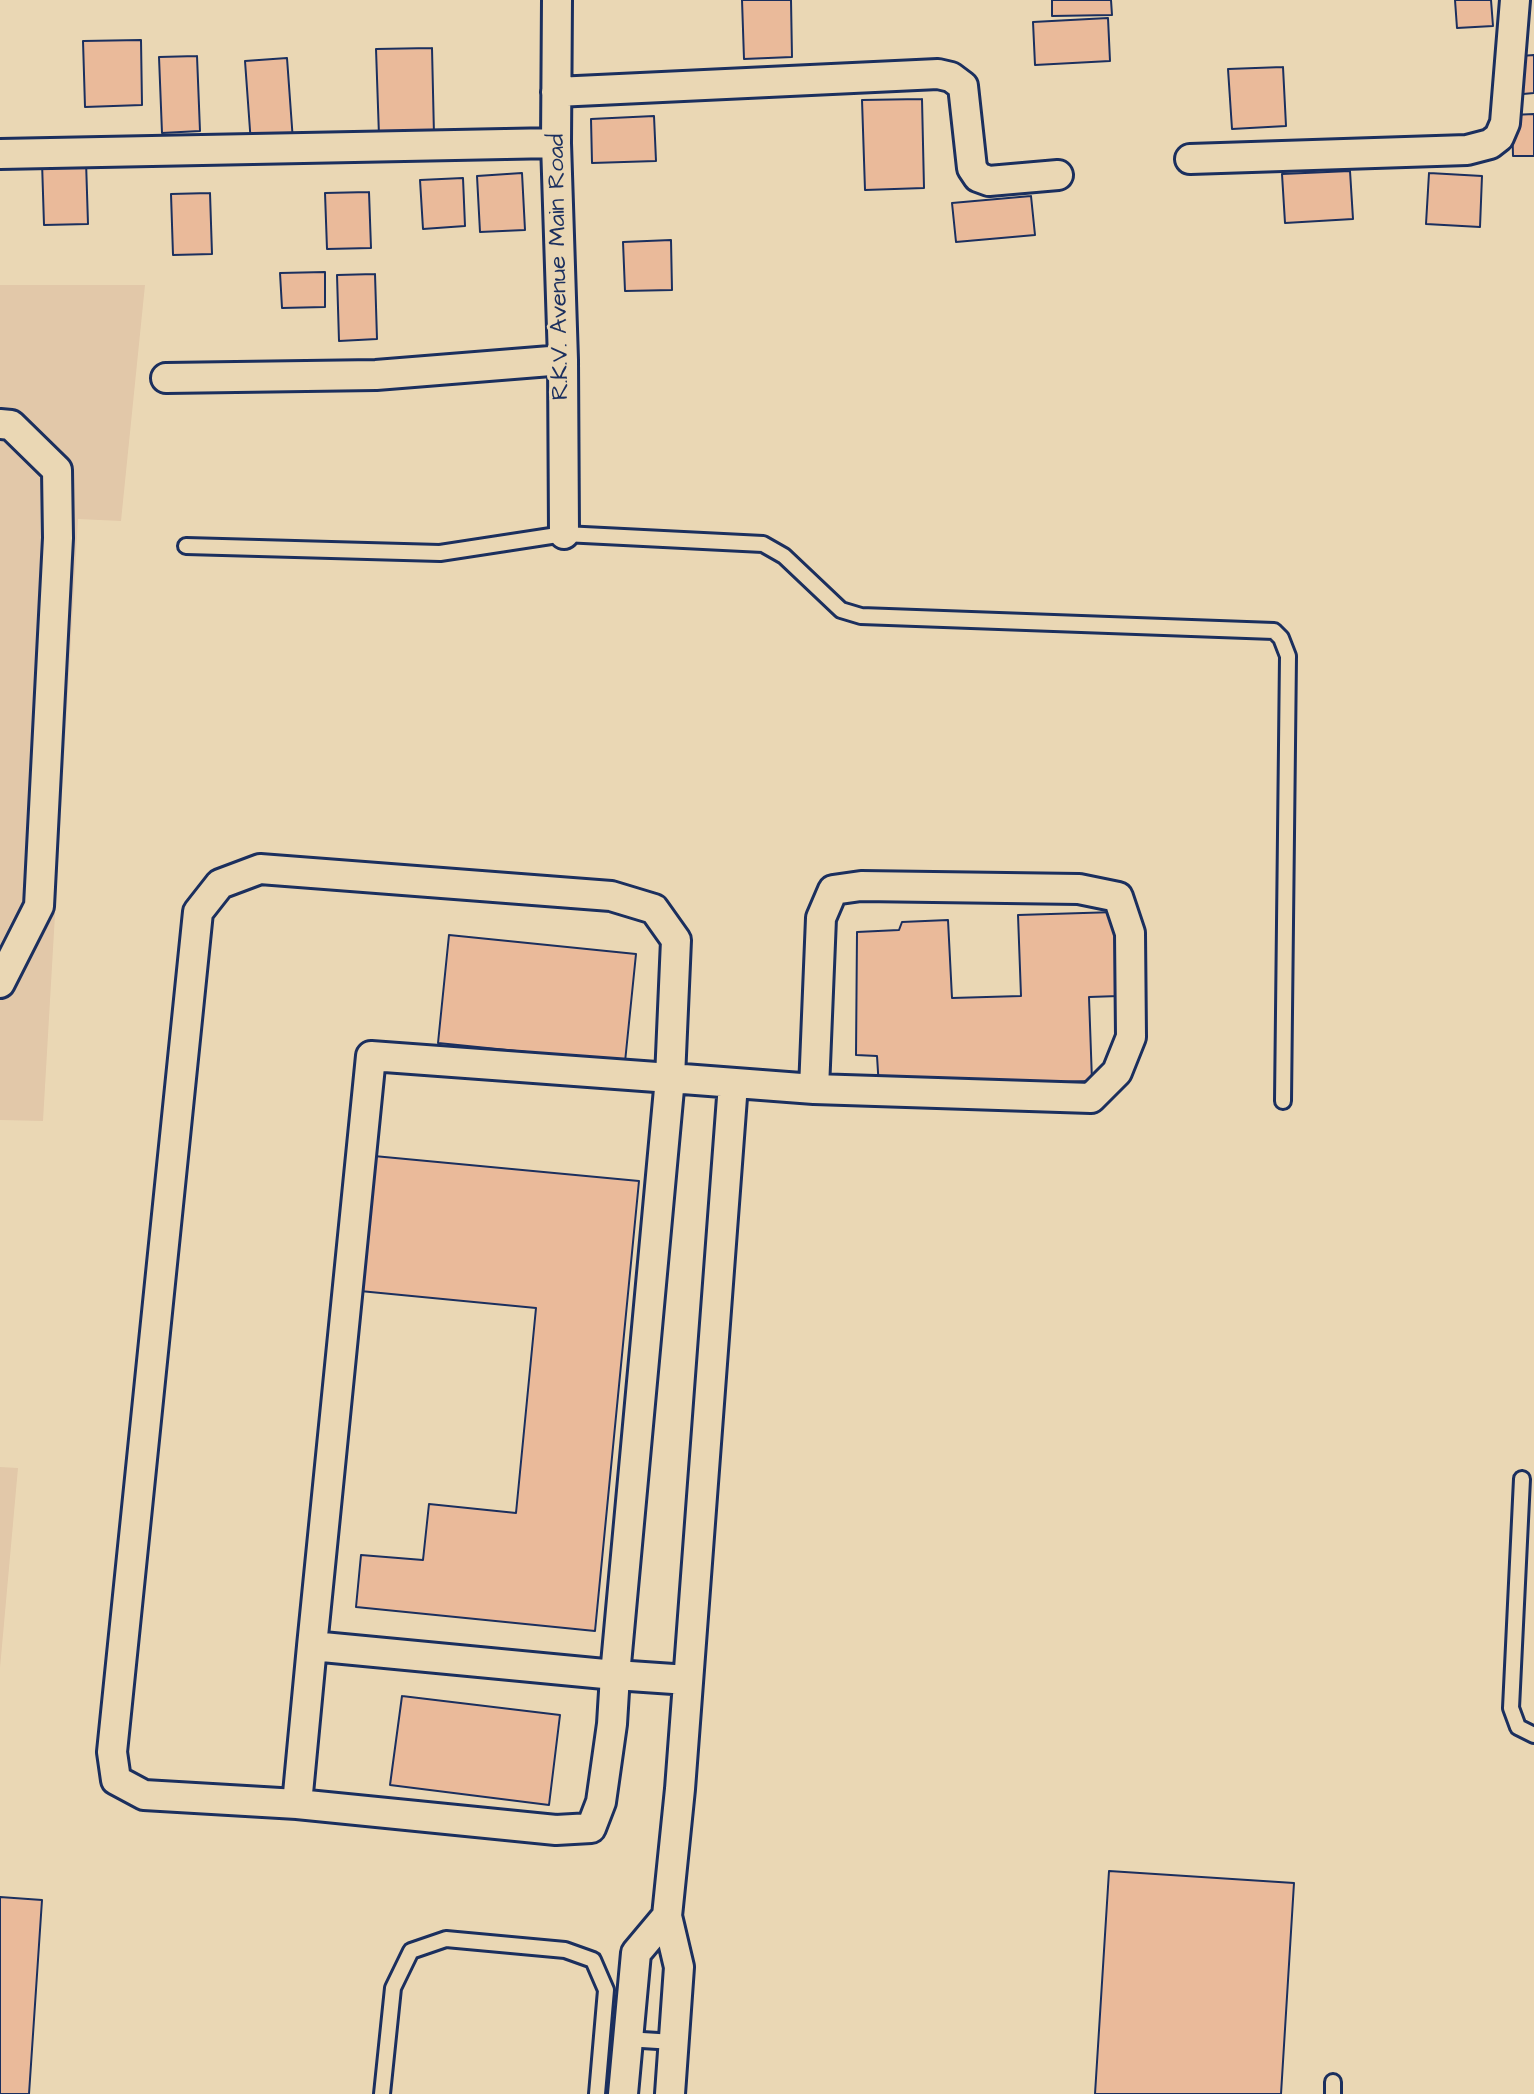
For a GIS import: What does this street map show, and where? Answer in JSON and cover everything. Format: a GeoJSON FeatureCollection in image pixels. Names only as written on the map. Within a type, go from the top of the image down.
{"type":"FeatureCollection","features":[{"type":"Feature","properties":{"kind":"street","name":"R.K.V. Avenue Main Road"},"geometry":{"type":"LineString","coordinates":[[557,0],[556,143],[563,360],[564,534]]}},
{"type":"Feature","properties":{"kind":"street"},"geometry":{"type":"LineString","coordinates":[[1190,159],[1467,150],[1490,144],[1499,137],[1505,123],[1515,0]]}},
{"type":"Feature","properties":{"kind":"street"},"geometry":{"type":"LineString","coordinates":[[556,92],[938,74],[951,77],[963,86],[972,168],[978,177],[989,181],[1058,175]]}},
{"type":"Feature","properties":{"kind":"street"},"geometry":{"type":"LineString","coordinates":[[0,154],[556,143]]}},
{"type":"Feature","properties":{"kind":"street"},"geometry":{"type":"LineString","coordinates":[[166,378],[376,375],[563,360]]}},
{"type":"Feature","properties":{"kind":"street"},"geometry":{"type":"LineString","coordinates":[[0,424],[11,425],[57,470],[58,538],[39,906],[0,983]]}},
{"type":"Feature","properties":{"kind":"street"},"geometry":{"type":"LineString","coordinates":[[260,869],[611,896],[654,909],[676,940],[670,1078],[615,1675],[601,1802],[591,1828],[556,1830],[297,1804],[144,1795],[116,1780],[112,1752],[198,912],[220,884],[260,869]]}},
{"type":"Feature","properties":{"kind":"street"},"geometry":{"type":"LineString","coordinates":[[297,1804],[371,1056],[814,1089],[1091,1098],[1117,1072],[1131,1037],[1130,933],[1118,897],[1079,889],[861,886],[833,890],[821,918],[814,1089]]}},
{"type":"Feature","properties":{"kind":"street"},"geometry":{"type":"LineString","coordinates":[[670,2094],[679,1967],[667,1916],[733,1084]]}},
{"type":"Feature","properties":{"kind":"street"},"geometry":{"type":"LineString","coordinates":[[312,1646],[688,1680]]}},
{"type":"Feature","properties":{"kind":"street"},"geometry":{"type":"LineString","coordinates":[[623,2094],[616,2039],[636,1953],[667,1916]]}},
{"type":"Feature","properties":{"kind":"lane"},"geometry":{"type":"LineString","coordinates":[[186,546],[440,553],[564,534],[763,544],[784,556],[841,610],[861,616],[1274,631],[1281,638],[1288,656],[1283,1101]]}},
{"type":"Feature","properties":{"kind":"lane"},"geometry":{"type":"LineString","coordinates":[[1522,1479],[1511,1708],[1518,1727],[1534,1735]]}},
{"type":"Feature","properties":{"kind":"lane"},"geometry":{"type":"LineString","coordinates":[[382,2094],[393,1988],[411,1951],[446,1939],[565,1950],[593,1960],[606,1990],[616,2039],[597,2094]]}},
{"type":"Feature","properties":{"kind":"lane"},"geometry":{"type":"LineString","coordinates":[[616,2039],[674,2042]]}},
{"type":"Feature","properties":{"kind":"shaded area"},"geometry":{"type":"Polygon","coordinates":[[[0,285],[145,285],[121,521],[78,519],[43,1121],[0,1120],[0,285]]]}},
{"type":"Feature","properties":{"kind":"shaded area"},"geometry":{"type":"Polygon","coordinates":[[[0,1467],[18,1468],[0,1668],[0,1467]]]}},
{"type":"Feature","properties":{"kind":"building"},"geometry":{"type":"Polygon","coordinates":[[[742,0],[791,0],[792,57],[744,59],[742,0]]]}},
{"type":"Feature","properties":{"kind":"building"},"geometry":{"type":"Polygon","coordinates":[[[1052,0],[1111,0],[1112,15],[1052,16],[1052,0]]]}},
{"type":"Feature","properties":{"kind":"building"},"geometry":{"type":"Polygon","coordinates":[[[1455,0],[1491,0],[1493,26],[1457,28],[1455,0]]]}},
{"type":"Feature","properties":{"kind":"building"},"geometry":{"type":"Polygon","coordinates":[[[1108,18],[1110,61],[1035,65],[1033,22],[1108,18]]]}},
{"type":"Feature","properties":{"kind":"building"},"geometry":{"type":"Polygon","coordinates":[[[141,40],[142,105],[85,107],[83,41],[141,40]]]}},
{"type":"Feature","properties":{"kind":"building"},"geometry":{"type":"Polygon","coordinates":[[[432,48],[434,135],[379,136],[376,49],[432,48]]]}},
{"type":"Feature","properties":{"kind":"building"},"geometry":{"type":"Polygon","coordinates":[[[1534,55],[1534,93],[1523,94],[1521,56],[1534,55]]]}},
{"type":"Feature","properties":{"kind":"building"},"geometry":{"type":"Polygon","coordinates":[[[197,56],[200,131],[162,133],[159,57],[197,56]]]}},
{"type":"Feature","properties":{"kind":"building"},"geometry":{"type":"Polygon","coordinates":[[[287,58],[293,141],[251,144],[245,61],[287,58]]]}},
{"type":"Feature","properties":{"kind":"building"},"geometry":{"type":"Polygon","coordinates":[[[1283,67],[1286,126],[1232,129],[1228,69],[1283,67]]]}},
{"type":"Feature","properties":{"kind":"building"},"geometry":{"type":"Polygon","coordinates":[[[922,99],[924,188],[865,190],[862,100],[922,99]]]}},
{"type":"Feature","properties":{"kind":"building"},"geometry":{"type":"Polygon","coordinates":[[[1534,114],[1534,156],[1513,156],[1512,115],[1534,114]]]}},
{"type":"Feature","properties":{"kind":"building"},"geometry":{"type":"Polygon","coordinates":[[[654,116],[656,161],[592,163],[591,119],[654,116]]]}},
{"type":"Feature","properties":{"kind":"building"},"geometry":{"type":"Polygon","coordinates":[[[86,161],[88,224],[44,225],[42,162],[86,161]]]}},
{"type":"Feature","properties":{"kind":"building"},"geometry":{"type":"Polygon","coordinates":[[[1350,171],[1353,219],[1285,223],[1282,174],[1350,171]]]}},
{"type":"Feature","properties":{"kind":"building"},"geometry":{"type":"Polygon","coordinates":[[[522,173],[525,230],[480,232],[477,176],[522,173]]]}},
{"type":"Feature","properties":{"kind":"building"},"geometry":{"type":"Polygon","coordinates":[[[1429,173],[1482,176],[1480,227],[1426,224],[1429,173]]]}},
{"type":"Feature","properties":{"kind":"building"},"geometry":{"type":"Polygon","coordinates":[[[463,178],[465,226],[423,229],[420,180],[463,178]]]}},
{"type":"Feature","properties":{"kind":"building"},"geometry":{"type":"Polygon","coordinates":[[[369,192],[371,248],[327,249],[325,193],[369,192]]]}},
{"type":"Feature","properties":{"kind":"building"},"geometry":{"type":"Polygon","coordinates":[[[210,193],[212,254],[173,255],[171,194],[210,193]]]}},
{"type":"Feature","properties":{"kind":"building"},"geometry":{"type":"Polygon","coordinates":[[[1031,196],[1035,235],[956,242],[952,203],[1031,196]]]}},
{"type":"Feature","properties":{"kind":"building"},"geometry":{"type":"Polygon","coordinates":[[[671,240],[672,290],[625,291],[623,242],[671,240]]]}},
{"type":"Feature","properties":{"kind":"building"},"geometry":{"type":"Polygon","coordinates":[[[325,272],[325,307],[282,308],[280,273],[325,272]]]}},
{"type":"Feature","properties":{"kind":"building"},"geometry":{"type":"Polygon","coordinates":[[[375,274],[377,339],[339,341],[337,275],[375,274]]]}},
{"type":"Feature","properties":{"kind":"building"},"geometry":{"type":"Polygon","coordinates":[[[1116,912],[1119,996],[1089,997],[1092,1081],[879,1088],[877,1056],[856,1055],[857,932],[899,930],[902,922],[948,920],[952,998],[1021,996],[1018,915],[1116,912]]]}},
{"type":"Feature","properties":{"kind":"building"},"geometry":{"type":"Polygon","coordinates":[[[449,935],[636,954],[625,1062],[438,1043],[449,935]]]}},
{"type":"Feature","properties":{"kind":"building"},"geometry":{"type":"Polygon","coordinates":[[[374,1156],[639,1181],[595,1631],[356,1607],[361,1555],[423,1560],[429,1504],[516,1513],[536,1308],[360,1291],[374,1156]]]}},
{"type":"Feature","properties":{"kind":"building"},"geometry":{"type":"Polygon","coordinates":[[[402,1696],[560,1715],[549,1805],[390,1785],[402,1696]]]}},
{"type":"Feature","properties":{"kind":"building"},"geometry":{"type":"Polygon","coordinates":[[[1109,1871],[1294,1883],[1281,2094],[1095,2094],[1109,1871]]]}},
{"type":"Feature","properties":{"kind":"building"},"geometry":{"type":"Polygon","coordinates":[[[0,1897],[42,1900],[29,2094],[0,2094],[0,1897]]]}}]}
